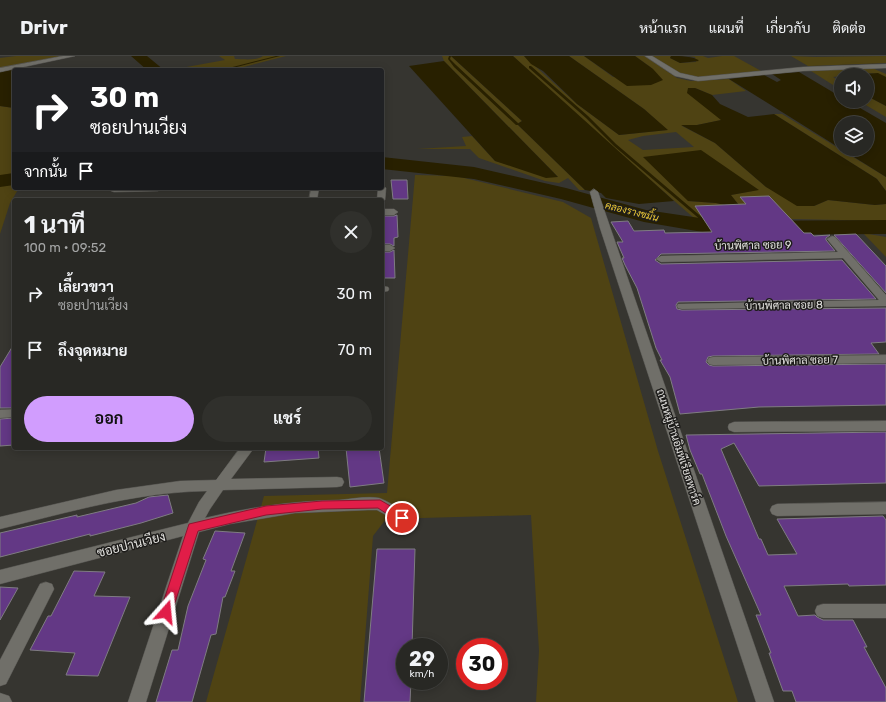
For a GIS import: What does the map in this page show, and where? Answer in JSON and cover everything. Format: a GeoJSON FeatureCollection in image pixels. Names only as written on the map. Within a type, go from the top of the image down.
{"type":"FeatureCollection","features":[{"type":"Feature","properties":{"kind":"street"},"geometry":{"type":"LineString","coordinates":[[0,70],[72,56]]}},
{"type":"Feature","properties":{"kind":"street"},"geometry":{"type":"LineString","coordinates":[[648,56],[675,74],[683,77],[698,79],[803,69],[886,66]]}},
{"type":"Feature","properties":{"kind":"street"},"geometry":{"type":"LineString","coordinates":[[873,67],[886,73]]}},
{"type":"Feature","properties":{"kind":"street","name":"ถนนหมู่บ้านอิมพีเรียลพาร์ค"},"geometry":{"type":"LineString","coordinates":[[594,192],[602,223],[624,279],[717,563],[765,702]]}},
{"type":"Feature","properties":{"kind":"street"},"geometry":{"type":"LineString","coordinates":[[384,212],[394,212]]}},
{"type":"Feature","properties":{"kind":"street"},"geometry":{"type":"LineString","coordinates":[[832,239],[886,303]]}},
{"type":"Feature","properties":{"kind":"street","name":"บ้านพิศาล ซอย 9"},"geometry":{"type":"LineString","coordinates":[[661,259],[846,255]]}},
{"type":"Feature","properties":{"kind":"street","name":"บ้านพิศาล ซอย 8"},"geometry":{"type":"LineString","coordinates":[[682,306],[886,303]]}},
{"type":"Feature","properties":{"kind":"street","name":"บ้านพิศาล ซอย 7"},"geometry":{"type":"LineString","coordinates":[[713,361],[886,359]]}},
{"type":"Feature","properties":{"kind":"street"},"geometry":{"type":"LineString","coordinates":[[0,414],[12,413]]}},
{"type":"Feature","properties":{"kind":"street"},"geometry":{"type":"LineString","coordinates":[[734,427],[886,426]]}},
{"type":"Feature","properties":{"kind":"street"},"geometry":{"type":"LineString","coordinates":[[137,702],[193,528],[204,506],[245,450]]}},
{"type":"Feature","properties":{"kind":"street"},"geometry":{"type":"LineString","coordinates":[[0,523],[116,495],[154,489],[219,484],[337,482]]}},
{"type":"Feature","properties":{"kind":"street","name":"ซอยปานเวียง"},"geometry":{"type":"LineString","coordinates":[[0,577],[266,510],[322,505],[380,504],[402,518]]}},
{"type":"Feature","properties":{"kind":"street"},"geometry":{"type":"LineString","coordinates":[[777,510],[886,508]]}},
{"type":"Feature","properties":{"kind":"street"},"geometry":{"type":"LineString","coordinates":[[0,678],[46,589]]}},
{"type":"Feature","properties":{"kind":"street"},"geometry":{"type":"LineString","coordinates":[[823,611],[886,611]]}},
{"type":"Feature","properties":{"kind":"shaded area"},"geometry":{"type":"Polygon","coordinates":[[[16,56],[64,56],[0,69],[0,58],[16,56]]]}},
{"type":"Feature","properties":{"kind":"shaded area"},"geometry":{"type":"Polygon","coordinates":[[[219,56],[234,56],[235,59],[257,59],[263,56],[286,56],[240,68],[181,68],[225,60],[219,56]]]}},
{"type":"Feature","properties":{"kind":"shaded area"},"geometry":{"type":"Polygon","coordinates":[[[442,56],[451,56],[522,121],[517,124],[585,190],[579,190],[568,178],[559,183],[545,181],[479,158],[470,149],[417,149],[466,146],[462,137],[472,136],[495,161],[558,177],[444,61],[442,56]]]}},
{"type":"Feature","properties":{"kind":"shaded area"},"geometry":{"type":"Polygon","coordinates":[[[451,56],[513,56],[674,201],[639,204],[606,198],[601,193],[585,190],[517,124],[522,121],[451,56]]]}},
{"type":"Feature","properties":{"kind":"shaded area"},"geometry":{"type":"Polygon","coordinates":[[[513,56],[524,56],[577,104],[619,135],[667,130],[644,109],[569,56],[584,56],[613,77],[653,69],[635,56],[645,56],[677,78],[691,81],[729,79],[746,91],[712,95],[695,88],[722,120],[697,125],[682,126],[715,143],[766,187],[814,206],[828,200],[875,205],[886,204],[886,221],[794,219],[710,223],[694,218],[597,134],[513,56]],[[676,132],[643,136],[628,140],[643,150],[694,147],[676,132]],[[758,190],[688,201],[716,203],[742,208],[730,195],[758,190]]]}},
{"type":"Feature","properties":{"kind":"shaded area"},"geometry":{"type":"Polygon","coordinates":[[[524,56],[569,56],[644,109],[668,130],[619,135],[577,104],[543,71],[531,64],[524,56]]]}},
{"type":"Feature","properties":{"kind":"shaded area"},"geometry":{"type":"Polygon","coordinates":[[[584,56],[635,56],[653,69],[663,80],[651,85],[627,86],[584,56]]]}},
{"type":"Feature","properties":{"kind":"shaded area"},"geometry":{"type":"Polygon","coordinates":[[[651,56],[671,56],[670,58],[680,63],[696,62],[695,57],[689,56],[703,56],[708,58],[734,56],[763,72],[700,78],[680,74],[651,56]]]}},
{"type":"Feature","properties":{"kind":"shaded area"},"geometry":{"type":"Polygon","coordinates":[[[671,56],[690,57],[699,61],[680,63],[670,58],[671,56]]]}},
{"type":"Feature","properties":{"kind":"shaded area"},"geometry":{"type":"Polygon","coordinates":[[[791,56],[886,56],[886,63],[808,66],[791,56]]]}},
{"type":"Feature","properties":{"kind":"shaded area"},"geometry":{"type":"Polygon","coordinates":[[[444,61],[558,177],[546,178],[495,161],[409,66],[444,61]]]}},
{"type":"Feature","properties":{"kind":"shaded area"},"geometry":{"type":"Polygon","coordinates":[[[12,69],[12,108],[0,106],[0,71],[12,69]]]}},
{"type":"Feature","properties":{"kind":"shaded area"},"geometry":{"type":"Polygon","coordinates":[[[874,69],[886,74],[886,77],[874,73],[874,69]]]}},
{"type":"Feature","properties":{"kind":"shaded area"},"geometry":{"type":"Polygon","coordinates":[[[834,70],[834,86],[811,71],[834,70]]]}},
{"type":"Feature","properties":{"kind":"shaded area"},"geometry":{"type":"Polygon","coordinates":[[[799,72],[834,93],[834,108],[860,108],[874,116],[834,116],[834,145],[729,79],[764,75],[777,82],[781,80],[772,74],[799,72]]]}},
{"type":"Feature","properties":{"kind":"shaded area"},"geometry":{"type":"Polygon","coordinates":[[[874,73],[878,73],[886,77],[886,106],[874,100],[874,73]]]}},
{"type":"Feature","properties":{"kind":"shaded area"},"geometry":{"type":"Polygon","coordinates":[[[688,88],[695,88],[712,95],[720,104],[748,117],[774,114],[834,152],[834,156],[841,156],[877,179],[886,191],[886,204],[875,205],[828,200],[814,206],[797,206],[766,187],[715,143],[681,125],[697,125],[721,120],[687,93],[688,88]]]}},
{"type":"Feature","properties":{"kind":"shaded area"},"geometry":{"type":"Polygon","coordinates":[[[874,100],[886,106],[886,117],[871,108],[874,108],[874,100]]]}},
{"type":"Feature","properties":{"kind":"shaded area"},"geometry":{"type":"Polygon","coordinates":[[[0,106],[12,108],[12,173],[0,176],[0,106]]]}},
{"type":"Feature","properties":{"kind":"shaded area"},"geometry":{"type":"Polygon","coordinates":[[[774,114],[782,114],[834,146],[834,152],[774,114]]]}},
{"type":"Feature","properties":{"kind":"shaded area"},"geometry":{"type":"Polygon","coordinates":[[[874,116],[886,123],[886,177],[852,156],[874,156],[874,116]]]}},
{"type":"Feature","properties":{"kind":"shaded area"},"geometry":{"type":"Polygon","coordinates":[[[701,150],[759,190],[731,195],[742,209],[716,203],[688,201],[643,157],[701,150]]]}},
{"type":"Feature","properties":{"kind":"shaded area"},"geometry":{"type":"Polygon","coordinates":[[[841,156],[851,156],[886,177],[886,191],[877,179],[841,156]]]}},
{"type":"Feature","properties":{"kind":"shaded area"},"geometry":{"type":"Polygon","coordinates":[[[415,175],[456,176],[563,202],[591,218],[658,451],[738,702],[536,702],[539,651],[531,515],[386,519],[373,536],[360,702],[206,702],[264,496],[387,493],[415,175]]]}},
{"type":"Feature","properties":{"kind":"shaded area"},"geometry":{"type":"Polygon","coordinates":[[[12,183],[12,190],[18,190],[12,198],[0,234],[0,185],[12,183]]]}},
{"type":"Feature","properties":{"kind":"shaded area"},"geometry":{"type":"Polygon","coordinates":[[[863,233],[886,237],[886,257],[863,233]]]}},
{"type":"Feature","properties":{"kind":"building"},"geometry":{"type":"Polygon","coordinates":[[[391,180],[407,180],[408,199],[393,199],[391,180]]]}},
{"type":"Feature","properties":{"kind":"building"},"geometry":{"type":"Polygon","coordinates":[[[769,196],[804,233],[811,233],[814,236],[830,235],[826,238],[826,240],[835,251],[661,254],[655,260],[661,264],[842,260],[876,299],[678,302],[676,305],[677,309],[886,308],[886,342],[871,343],[879,354],[713,356],[708,357],[706,362],[713,366],[886,364],[886,405],[759,407],[680,414],[670,377],[660,360],[662,360],[656,348],[637,288],[625,265],[622,258],[624,258],[617,242],[623,242],[611,222],[628,221],[634,231],[664,230],[665,233],[712,232],[695,206],[746,204],[740,197],[769,196]]]}},
{"type":"Feature","properties":{"kind":"building"},"geometry":{"type":"Polygon","coordinates":[[[397,215],[398,237],[394,238],[394,246],[384,244],[384,216],[397,215]]]}},
{"type":"Feature","properties":{"kind":"building"},"geometry":{"type":"Polygon","coordinates":[[[856,234],[886,266],[886,293],[834,235],[856,234]]]}},
{"type":"Feature","properties":{"kind":"building"},"geometry":{"type":"Polygon","coordinates":[[[394,250],[395,278],[384,278],[384,252],[394,250]]]}},
{"type":"Feature","properties":{"kind":"building"},"geometry":{"type":"Polygon","coordinates":[[[12,347],[12,408],[0,408],[0,367],[12,347]]]}},
{"type":"Feature","properties":{"kind":"building"},"geometry":{"type":"Polygon","coordinates":[[[12,418],[12,445],[0,446],[0,419],[12,418]]]}},
{"type":"Feature","properties":{"kind":"building"},"geometry":{"type":"Polygon","coordinates":[[[886,432],[886,483],[759,486],[734,443],[721,449],[759,539],[761,539],[768,555],[797,554],[777,519],[883,516],[886,520],[886,585],[849,586],[848,584],[784,586],[798,616],[815,615],[823,620],[853,620],[867,647],[864,647],[886,688],[886,702],[796,702],[792,691],[783,691],[769,653],[771,653],[756,615],[761,615],[726,536],[702,474],[700,474],[690,450],[686,435],[886,432]]]}},
{"type":"Feature","properties":{"kind":"building"},"geometry":{"type":"Polygon","coordinates":[[[266,450],[318,450],[319,458],[264,462],[266,450]]]}},
{"type":"Feature","properties":{"kind":"building"},"geometry":{"type":"Polygon","coordinates":[[[346,450],[379,450],[384,483],[350,487],[346,450]]]}},
{"type":"Feature","properties":{"kind":"building"},"geometry":{"type":"Polygon","coordinates":[[[168,495],[173,513],[90,536],[90,534],[0,557],[0,533],[136,503],[149,497],[168,495]]]}},
{"type":"Feature","properties":{"kind":"building"},"geometry":{"type":"Polygon","coordinates":[[[215,531],[245,533],[231,571],[235,571],[225,597],[223,597],[216,634],[211,635],[192,702],[156,702],[172,650],[178,650],[188,606],[206,560],[203,559],[215,531]]]}},
{"type":"Feature","properties":{"kind":"building"},"geometry":{"type":"Polygon","coordinates":[[[377,549],[415,549],[412,638],[396,638],[396,690],[411,690],[410,702],[364,702],[377,549]]]}},
{"type":"Feature","properties":{"kind":"building"},"geometry":{"type":"Polygon","coordinates":[[[74,571],[105,572],[94,596],[130,597],[98,676],[66,675],[75,653],[30,650],[48,616],[51,616],[74,571]]]}},
{"type":"Feature","properties":{"kind":"building"},"geometry":{"type":"Polygon","coordinates":[[[0,587],[18,588],[0,620],[0,587]]]}},
{"type":"Feature","properties":{"kind":"waterway"},"geometry":{"type":"LineString","coordinates":[[138,56],[154,68]]}},
{"type":"Feature","properties":{"kind":"waterway"},"geometry":{"type":"LineString","coordinates":[[230,68],[279,56]]}},
{"type":"Feature","properties":{"kind":"waterway"},"geometry":{"type":"LineString","coordinates":[[450,56],[449,59],[455,66],[517,124]]}},
{"type":"Feature","properties":{"kind":"waterway"},"geometry":{"type":"LineString","coordinates":[[530,67],[587,117],[615,145],[710,226]]}},
{"type":"Feature","properties":{"kind":"waterway","name":"คลองรางขมิ้น"},"geometry":{"type":"LineString","coordinates":[[384,163],[474,173],[566,194],[644,216],[720,228],[886,227]]}},
{"type":"Feature","properties":{"kind":"waterway","name":"คลองรางขมิ้น"},"geometry":{"type":"LineString","coordinates":[[0,181],[12,179]]}},
{"type":"Feature","properties":{"kind":"route"},"geometry":{"type":"LineString","coordinates":[[166,612],[193,528],[266,510],[322,505],[380,504],[402,518]]}}]}
